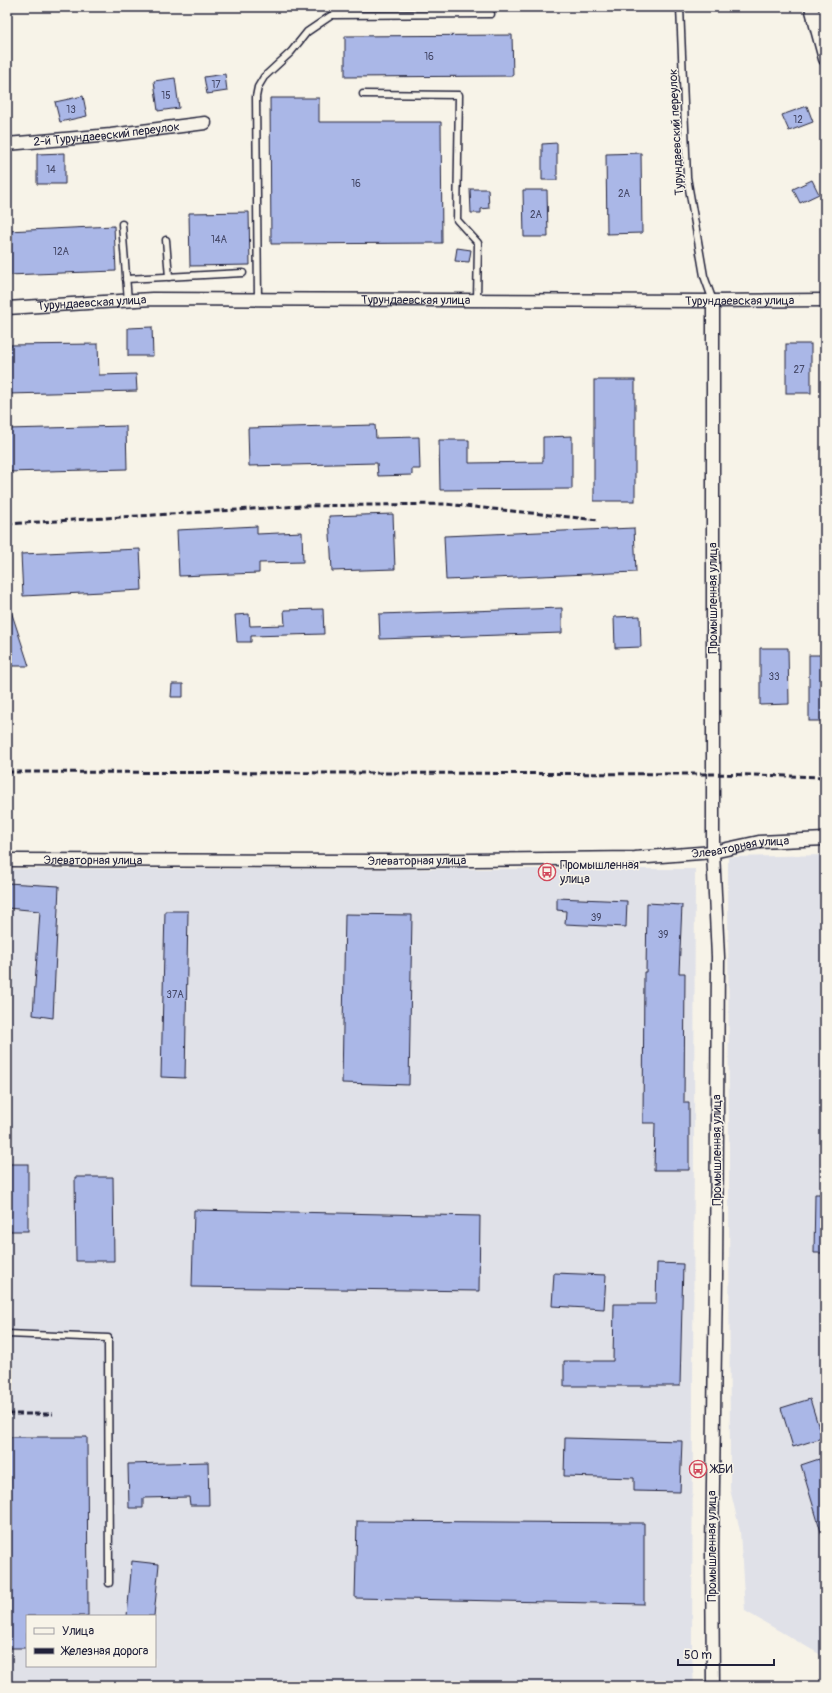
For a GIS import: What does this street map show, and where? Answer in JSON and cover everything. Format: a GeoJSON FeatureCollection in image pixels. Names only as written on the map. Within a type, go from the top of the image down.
{"type":"FeatureCollection","features":[{"type":"Feature","properties":{"kind":"street"},"geometry":{"type":"LineString","coordinates":[[811,7],[825,59]]}},
{"type":"Feature","properties":{"kind":"street"},"geometry":{"type":"LineString","coordinates":[[814,20],[825,14]]}},
{"type":"Feature","properties":{"kind":"street","name":"2-й Турундаевский переулок"},"geometry":{"type":"LineString","coordinates":[[7,144],[111,135],[205,123]]}},
{"type":"Feature","properties":{"kind":"street","name":"Турундаевская улица"},"geometry":{"type":"LineString","coordinates":[[7,308],[152,299],[825,300]]}},
{"type":"Feature","properties":{"kind":"street","name":"Промышленная улица"},"geometry":{"type":"LineString","coordinates":[[713,301],[712,852],[718,957],[716,1277],[712,1551],[713,1686]]}},
{"type":"Feature","properties":{"kind":"street","name":"Элеваторная улица"},"geometry":{"type":"LineString","coordinates":[[7,860],[390,861],[635,858],[712,852],[759,842],[825,839]]}},
{"type":"Feature","properties":{"kind":"lane","name":"Турундаевский переулок"},"geometry":{"type":"LineString","coordinates":[[680,7],[687,177],[704,276],[713,301]]}},
{"type":"Feature","properties":{"kind":"lane"},"geometry":{"type":"LineString","coordinates":[[258,299],[256,97],[258,87],[264,77],[291,52],[306,32],[332,15],[490,14]]}},
{"type":"Feature","properties":{"kind":"lane"},"geometry":{"type":"LineString","coordinates":[[363,94],[459,95],[457,220],[478,243],[477,300]]}},
{"type":"Feature","properties":{"kind":"lane"},"geometry":{"type":"LineString","coordinates":[[122,224],[128,300]]}},
{"type":"Feature","properties":{"kind":"lane"},"geometry":{"type":"LineString","coordinates":[[166,240],[169,277]]}},
{"type":"Feature","properties":{"kind":"lane"},"geometry":{"type":"LineString","coordinates":[[126,279],[243,273]]}},
{"type":"Feature","properties":{"kind":"lane"},"geometry":{"type":"LineString","coordinates":[[7,1334],[108,1338],[110,1583]]}},
{"type":"Feature","properties":{"kind":"shaded area"},"geometry":{"type":"Polygon","coordinates":[[[825,855],[825,1655],[821,1655],[745,1611],[740,1531],[730,1489],[728,857],[825,855]]]}},
{"type":"Feature","properties":{"kind":"shaded area"},"geometry":{"type":"Polygon","coordinates":[[[7,869],[695,869],[692,1656],[694,1686],[7,1686],[7,869]]]}},
{"type":"Feature","properties":{"kind":"building"},"geometry":{"type":"Polygon","coordinates":[[[512,35],[513,76],[345,77],[345,36],[512,35]]]}},
{"type":"Feature","properties":{"kind":"building"},"geometry":{"type":"Polygon","coordinates":[[[225,74],[227,91],[207,94],[204,77],[225,74]]]}},
{"type":"Feature","properties":{"kind":"building"},"geometry":{"type":"Polygon","coordinates":[[[175,78],[179,108],[158,111],[154,81],[175,78]]]}},
{"type":"Feature","properties":{"kind":"building"},"geometry":{"type":"Polygon","coordinates":[[[83,96],[87,116],[60,122],[55,102],[83,96]]]}},
{"type":"Feature","properties":{"kind":"building"},"geometry":{"type":"Polygon","coordinates":[[[270,98],[319,98],[319,122],[441,122],[442,243],[271,244],[270,98]]]}},
{"type":"Feature","properties":{"kind":"building"},"geometry":{"type":"Polygon","coordinates":[[[807,106],[813,122],[789,131],[782,115],[807,106]]]}},
{"type":"Feature","properties":{"kind":"building"},"geometry":{"type":"Polygon","coordinates":[[[557,143],[557,180],[542,180],[542,144],[557,143]]]}},
{"type":"Feature","properties":{"kind":"building"},"geometry":{"type":"Polygon","coordinates":[[[65,153],[65,184],[37,184],[37,154],[65,153]]]}},
{"type":"Feature","properties":{"kind":"building"},"geometry":{"type":"Polygon","coordinates":[[[641,153],[642,233],[607,234],[606,154],[641,153]]]}},
{"type":"Feature","properties":{"kind":"building"},"geometry":{"type":"Polygon","coordinates":[[[812,180],[819,194],[800,203],[793,189],[812,180]]]}},
{"type":"Feature","properties":{"kind":"building"},"geometry":{"type":"Polygon","coordinates":[[[470,189],[488,189],[489,208],[481,209],[481,213],[471,213],[470,189]]]}},
{"type":"Feature","properties":{"kind":"building"},"geometry":{"type":"Polygon","coordinates":[[[523,190],[547,190],[548,237],[524,237],[523,190]]]}},
{"type":"Feature","properties":{"kind":"building"},"geometry":{"type":"Polygon","coordinates":[[[249,212],[250,265],[190,266],[189,213],[249,212]]]}},
{"type":"Feature","properties":{"kind":"building"},"geometry":{"type":"Polygon","coordinates":[[[114,226],[116,271],[7,275],[7,231],[114,226]]]}},
{"type":"Feature","properties":{"kind":"building"},"geometry":{"type":"Polygon","coordinates":[[[457,248],[471,250],[469,262],[455,261],[457,248]]]}},
{"type":"Feature","properties":{"kind":"building"},"geometry":{"type":"Polygon","coordinates":[[[152,327],[153,356],[128,356],[128,328],[152,327]]]}},
{"type":"Feature","properties":{"kind":"building"},"geometry":{"type":"Polygon","coordinates":[[[98,344],[99,375],[136,374],[137,391],[7,394],[7,345],[98,344]]]}},
{"type":"Feature","properties":{"kind":"building"},"geometry":{"type":"Polygon","coordinates":[[[786,344],[811,344],[811,393],[786,393],[786,344]]]}},
{"type":"Feature","properties":{"kind":"building"},"geometry":{"type":"Polygon","coordinates":[[[594,380],[635,380],[635,501],[594,501],[594,380]]]}},
{"type":"Feature","properties":{"kind":"building"},"geometry":{"type":"Polygon","coordinates":[[[375,425],[376,438],[419,437],[420,469],[412,469],[412,475],[378,476],[377,463],[249,466],[248,428],[375,425]]]}},
{"type":"Feature","properties":{"kind":"building"},"geometry":{"type":"Polygon","coordinates":[[[126,426],[127,469],[7,472],[7,429],[126,426]]]}},
{"type":"Feature","properties":{"kind":"building"},"geometry":{"type":"Polygon","coordinates":[[[572,436],[572,489],[440,490],[439,440],[469,440],[469,463],[543,462],[543,437],[572,436]]]}},
{"type":"Feature","properties":{"kind":"building"},"geometry":{"type":"Polygon","coordinates":[[[393,514],[395,569],[332,571],[329,516],[393,514]]]}},
{"type":"Feature","properties":{"kind":"building"},"geometry":{"type":"Polygon","coordinates":[[[257,526],[257,534],[302,532],[303,562],[259,563],[259,573],[179,576],[177,530],[257,526]]]}},
{"type":"Feature","properties":{"kind":"building"},"geometry":{"type":"Polygon","coordinates":[[[634,528],[636,572],[446,580],[444,536],[634,528]]]}},
{"type":"Feature","properties":{"kind":"building"},"geometry":{"type":"Polygon","coordinates":[[[140,549],[142,590],[23,596],[21,554],[140,549]]]}},
{"type":"Feature","properties":{"kind":"building"},"geometry":{"type":"Polygon","coordinates":[[[7,605],[9,605],[29,666],[7,666],[7,605]]]}},
{"type":"Feature","properties":{"kind":"building"},"geometry":{"type":"Polygon","coordinates":[[[562,608],[562,633],[380,639],[379,614],[562,608]]]}},
{"type":"Feature","properties":{"kind":"building"},"geometry":{"type":"Polygon","coordinates":[[[323,609],[324,634],[251,636],[251,642],[237,642],[235,615],[249,614],[250,626],[285,625],[284,610],[323,609]]]}},
{"type":"Feature","properties":{"kind":"building"},"geometry":{"type":"Polygon","coordinates":[[[640,616],[641,647],[615,648],[614,617],[640,616]]]}},
{"type":"Feature","properties":{"kind":"building"},"geometry":{"type":"Polygon","coordinates":[[[760,648],[788,648],[789,704],[760,705],[760,648]]]}},
{"type":"Feature","properties":{"kind":"building"},"geometry":{"type":"Polygon","coordinates":[[[809,655],[825,655],[825,721],[809,721],[809,655]]]}},
{"type":"Feature","properties":{"kind":"building"},"geometry":{"type":"Polygon","coordinates":[[[172,684],[183,684],[183,697],[171,697],[172,684]]]}},
{"type":"Feature","properties":{"kind":"building"},"geometry":{"type":"Polygon","coordinates":[[[7,883],[59,886],[53,1018],[33,1015],[40,911],[7,908],[7,883]]]}},
{"type":"Feature","properties":{"kind":"building"},"geometry":{"type":"Polygon","coordinates":[[[557,898],[627,901],[626,927],[565,924],[566,911],[557,910],[557,898]]]}},
{"type":"Feature","properties":{"kind":"building"},"geometry":{"type":"Polygon","coordinates":[[[647,903],[682,905],[679,973],[685,973],[684,1103],[689,1103],[689,1170],[654,1170],[655,1123],[643,1123],[644,972],[646,972],[647,903]]]}},
{"type":"Feature","properties":{"kind":"building"},"geometry":{"type":"Polygon","coordinates":[[[165,911],[188,911],[185,1078],[161,1077],[165,911]]]}},
{"type":"Feature","properties":{"kind":"building"},"geometry":{"type":"Polygon","coordinates":[[[345,914],[412,915],[409,1085],[342,1083],[345,914]]]}},
{"type":"Feature","properties":{"kind":"building"},"geometry":{"type":"Polygon","coordinates":[[[7,1164],[28,1164],[28,1231],[7,1231],[7,1164]]]}},
{"type":"Feature","properties":{"kind":"building"},"geometry":{"type":"Polygon","coordinates":[[[75,1177],[113,1177],[114,1261],[76,1261],[75,1177]]]}},
{"type":"Feature","properties":{"kind":"building"},"geometry":{"type":"Polygon","coordinates":[[[815,1194],[825,1194],[825,1253],[814,1253],[815,1194]]]}},
{"type":"Feature","properties":{"kind":"building"},"geometry":{"type":"Polygon","coordinates":[[[194,1210],[480,1216],[479,1291],[192,1287],[194,1210]]]}},
{"type":"Feature","properties":{"kind":"building"},"geometry":{"type":"Polygon","coordinates":[[[657,1263],[683,1264],[680,1386],[564,1386],[564,1361],[613,1361],[614,1304],[656,1304],[657,1263]]]}},
{"type":"Feature","properties":{"kind":"building"},"geometry":{"type":"Polygon","coordinates":[[[554,1273],[606,1275],[604,1309],[552,1306],[554,1273]]]}},
{"type":"Feature","properties":{"kind":"building"},"geometry":{"type":"Polygon","coordinates":[[[810,1399],[822,1438],[793,1447],[781,1408],[810,1399]]]}},
{"type":"Feature","properties":{"kind":"building"},"geometry":{"type":"Polygon","coordinates":[[[7,1437],[87,1437],[88,1615],[26,1615],[26,1648],[7,1648],[7,1437]]]}},
{"type":"Feature","properties":{"kind":"building"},"geometry":{"type":"Polygon","coordinates":[[[565,1438],[682,1441],[680,1492],[634,1491],[634,1478],[564,1476],[565,1438]]]}},
{"type":"Feature","properties":{"kind":"building"},"geometry":{"type":"Polygon","coordinates":[[[819,1459],[825,1480],[825,1535],[822,1535],[801,1465],[819,1459]]]}},
{"type":"Feature","properties":{"kind":"building"},"geometry":{"type":"Polygon","coordinates":[[[208,1462],[209,1505],[190,1505],[189,1497],[143,1498],[143,1508],[129,1508],[128,1464],[208,1462]]]}},
{"type":"Feature","properties":{"kind":"building"},"geometry":{"type":"Polygon","coordinates":[[[357,1521],[644,1523],[644,1604],[355,1598],[357,1521]]]}},
{"type":"Feature","properties":{"kind":"building"},"geometry":{"type":"Polygon","coordinates":[[[132,1561],[159,1564],[154,1615],[127,1615],[132,1561]]]}},
{"type":"Feature","properties":{"kind":"railway"},"geometry":{"type":"LineString","coordinates":[[7,524],[301,506],[445,504],[598,520]]}},
{"type":"Feature","properties":{"kind":"railway"},"geometry":{"type":"LineString","coordinates":[[7,772],[713,774],[825,777]]}},
{"type":"Feature","properties":{"kind":"railway"},"geometry":{"type":"LineString","coordinates":[[7,1414],[53,1414]]}},
{"type":"Feature","properties":{"kind":"place","name":"Промышленная улица"},"geometry":{"type":"Point","coordinates":[547,872]}},
{"type":"Feature","properties":{"kind":"place","name":"ЖБИ"},"geometry":{"type":"Point","coordinates":[698,1469]}}]}
